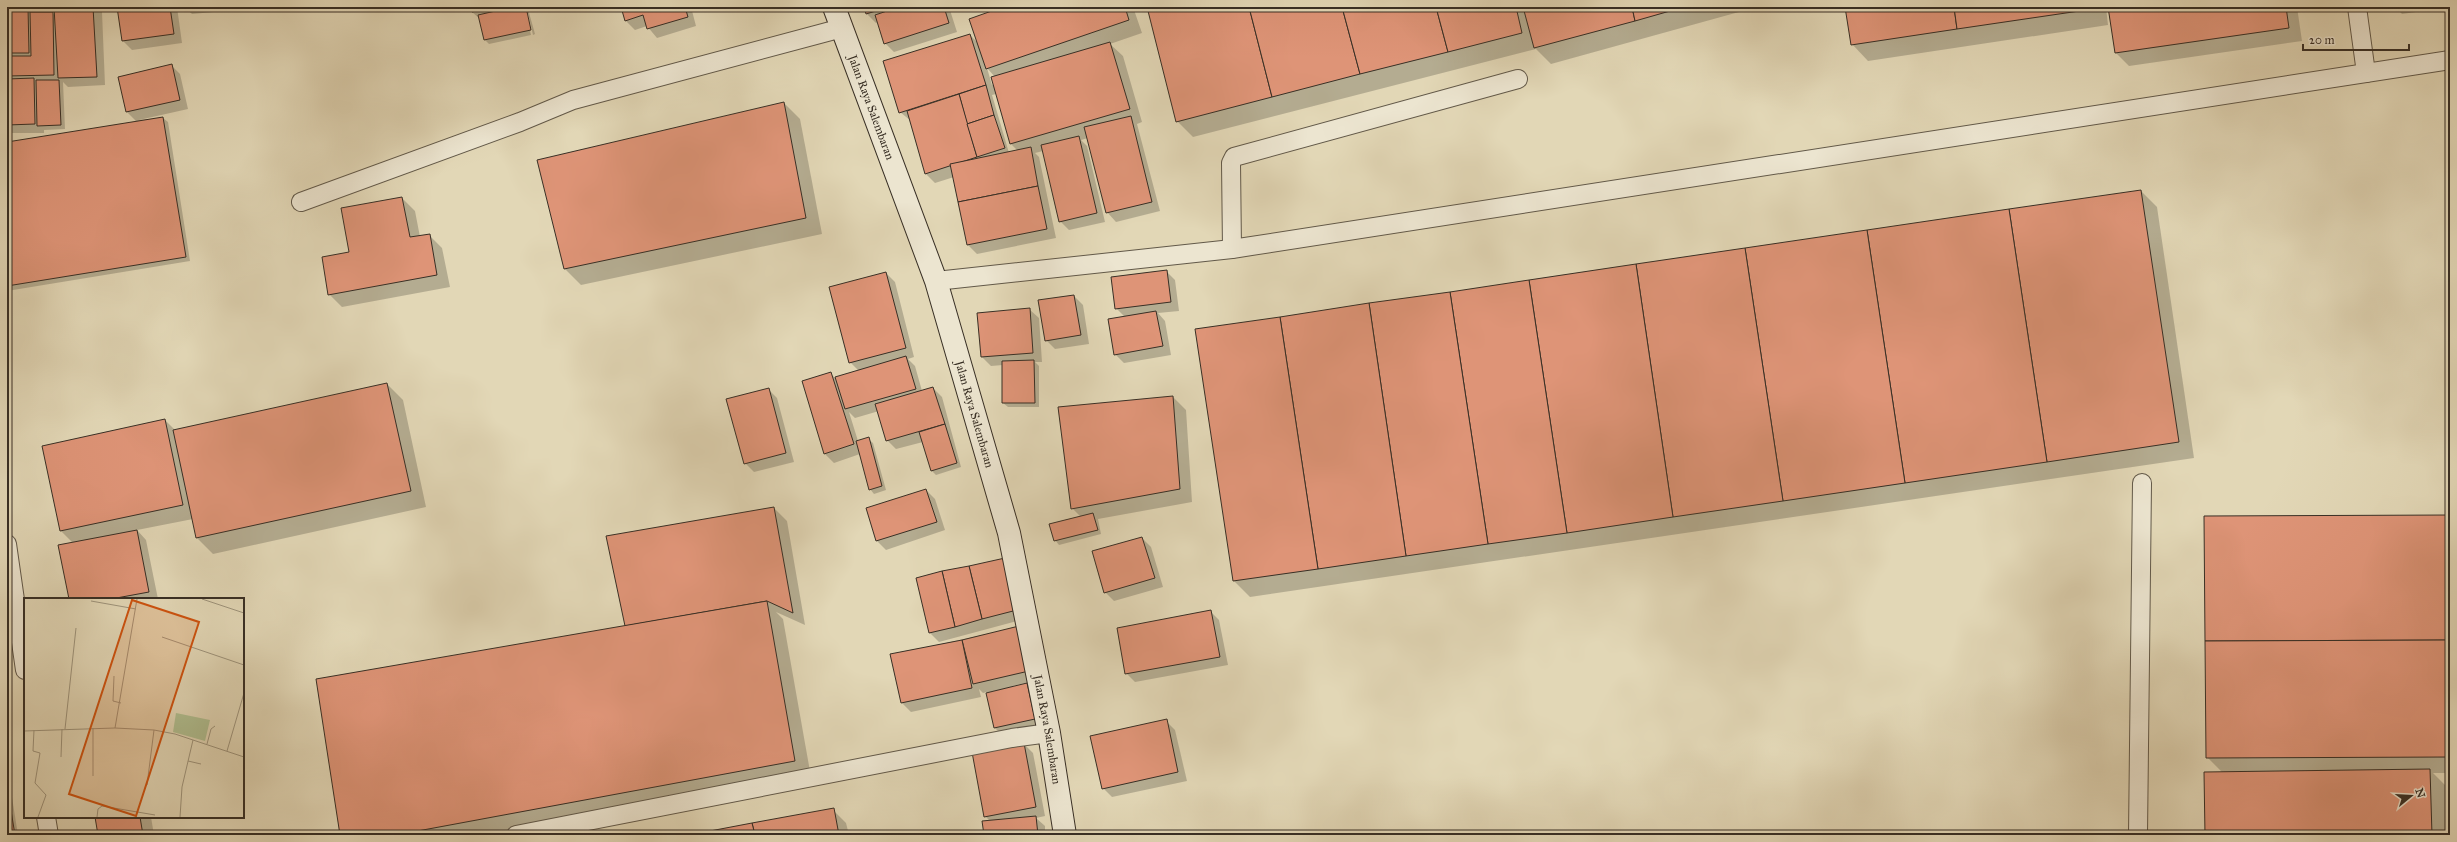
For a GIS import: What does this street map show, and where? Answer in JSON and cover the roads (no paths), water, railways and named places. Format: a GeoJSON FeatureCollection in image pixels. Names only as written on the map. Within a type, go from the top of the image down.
{"type":"FeatureCollection","features":[{"type":"Feature","properties":{"kind":"main road","name":"Jalan Raya Salembaran"},"geometry":{"type":"LineString","coordinates":[[834,7],[936,281],[1009,533],[1049,733],[1065,835]]}},
{"type":"Feature","properties":{"kind":"lane"},"geometry":{"type":"LineString","coordinates":[[2357,7],[2366,73]]}},
{"type":"Feature","properties":{"kind":"lane"},"geometry":{"type":"LineString","coordinates":[[301,202],[520,122],[573,100],[842,28]]}},
{"type":"Feature","properties":{"kind":"lane"},"geometry":{"type":"LineString","coordinates":[[936,281],[1232,249],[2450,60]]}},
{"type":"Feature","properties":{"kind":"lane"},"geometry":{"type":"LineString","coordinates":[[1232,249],[1231,163],[1234,157],[1518,79]]}},
{"type":"Feature","properties":{"kind":"lane"},"geometry":{"type":"LineString","coordinates":[[2138,835],[2142,483]]}},
{"type":"Feature","properties":{"kind":"lane"},"geometry":{"type":"LineString","coordinates":[[7,544],[24,663]]}},
{"type":"Feature","properties":{"kind":"lane"},"geometry":{"type":"LineString","coordinates":[[516,835],[1012,738],[1049,733]]}},
{"type":"Feature","properties":{"kind":"lane"},"geometry":{"type":"LineString","coordinates":[[46,818],[49,835]]}}]}
